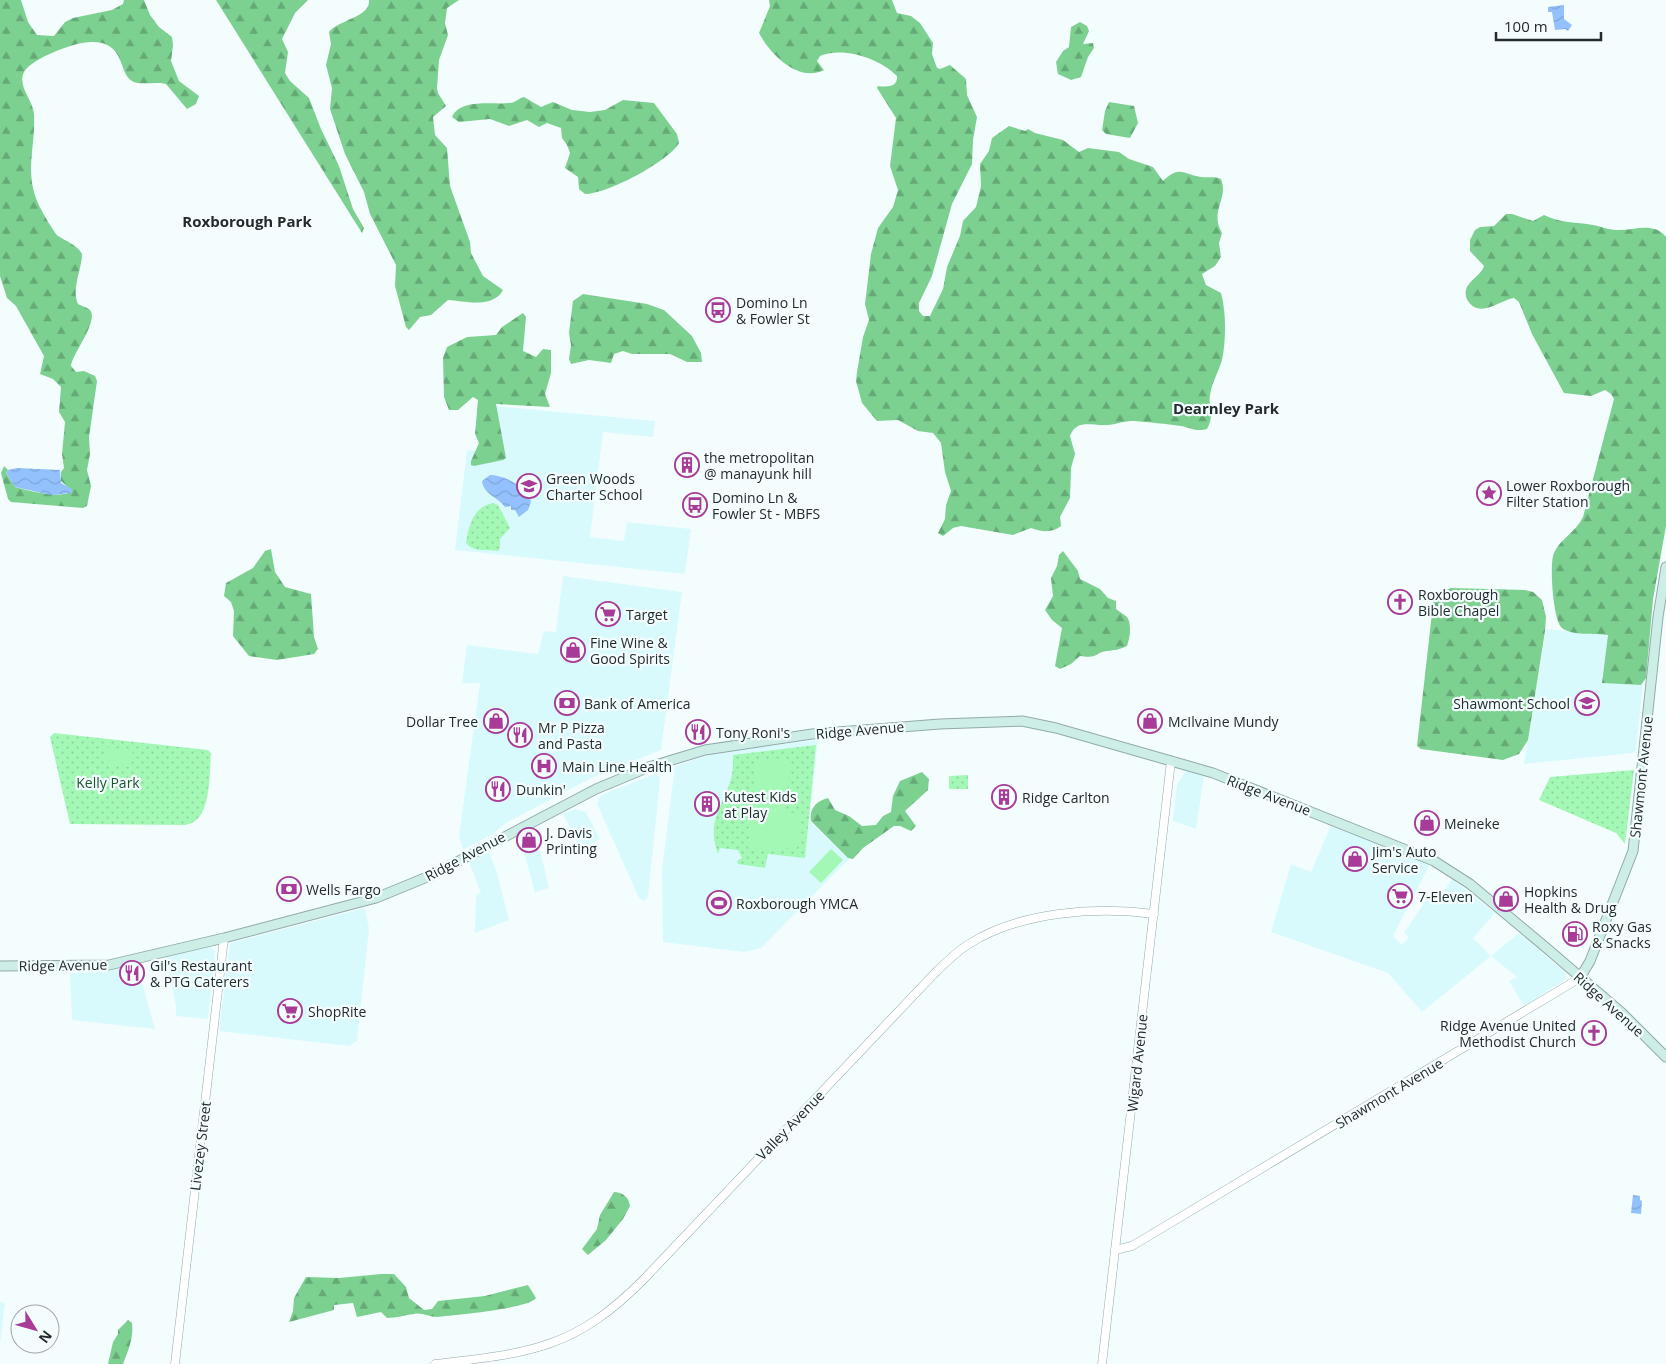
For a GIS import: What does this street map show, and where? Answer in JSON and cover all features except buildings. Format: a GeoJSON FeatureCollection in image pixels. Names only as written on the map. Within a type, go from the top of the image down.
{"type":"FeatureCollection","features":[{"type":"Feature","properties":{"kind":"main road","name":"Shawmont Avenue"},"geometry":{"type":"LineString","coordinates":[[1580,978],[1588,964],[1633,852],[1666,567]]}},
{"type":"Feature","properties":{"kind":"main road","name":"Ridge Avenue"},"geometry":{"type":"LineString","coordinates":[[0,966],[101,966],[224,938],[346,907],[400,889],[601,786],[663,762],[715,747],[812,734],[1016,720],[1056,728],[1213,773],[1429,858],[1474,888],[1622,1013],[1666,1058]]}},
{"type":"Feature","properties":{"kind":"street","name":"Wigard Avenue"},"geometry":{"type":"LineString","coordinates":[[1102,1364],[1171,761]]}},
{"type":"Feature","properties":{"kind":"street","name":"Valley Avenue"},"geometry":{"type":"LineString","coordinates":[[435,1364],[509,1355],[540,1348],[574,1334],[607,1313],[636,1286],[938,970],[968,944],[995,931],[1060,914],[1100,910],[1154,914]]}},
{"type":"Feature","properties":{"kind":"street","name":"Livezey Street"},"geometry":{"type":"LineString","coordinates":[[175,1364],[224,938]]}},
{"type":"Feature","properties":{"kind":"street","name":"Shawmont Avenue"},"geometry":{"type":"LineString","coordinates":[[1115,1250],[1132,1246],[1580,978]]}},
{"type":"Feature","properties":{"kind":"street","name":"Livezey Street"},"geometry":{"type":"LineString","coordinates":[[171,1364],[176,1354]]}},
{"type":"Feature","properties":{"kind":"shaded area","name":"Green Woods Charter School"},"geometry":{"type":"Polygon","coordinates":[[[483,405],[655,421],[653,437],[603,432],[590,537],[624,541],[627,522],[691,529],[685,574],[455,550],[467,450],[477,451],[483,405]]]}},
{"type":"Feature","properties":{"kind":"shaded area"},"geometry":{"type":"Polygon","coordinates":[[[563,576],[682,592],[661,750],[593,777],[506,823],[493,834],[463,850],[459,836],[480,683],[462,683],[467,645],[538,654],[544,631],[556,632],[563,576]]]}},
{"type":"Feature","properties":{"kind":"shaded area","name":"Shawmont School"},"geometry":{"type":"Polygon","coordinates":[[[1546,629],[1608,635],[1602,683],[1643,685],[1636,750],[1633,753],[1524,764],[1546,629]]]}},
{"type":"Feature","properties":{"kind":"shaded area"},"geometry":{"type":"Polygon","coordinates":[[[818,740],[809,821],[849,859],[761,948],[744,952],[663,942],[662,870],[675,766],[719,752],[818,740]]]}},
{"type":"Feature","properties":{"kind":"shaded area"},"geometry":{"type":"Polygon","coordinates":[[[1186,771],[1204,776],[1196,829],[1173,821],[1177,784],[1186,771]]]}},
{"type":"Feature","properties":{"kind":"shaded area"},"geometry":{"type":"Polygon","coordinates":[[[655,774],[659,776],[660,780],[648,897],[644,901],[639,898],[597,804],[599,798],[604,794],[655,774]]]}},
{"type":"Feature","properties":{"kind":"shaded area"},"geometry":{"type":"Polygon","coordinates":[[[575,809],[586,812],[600,839],[581,849],[563,814],[575,809]]]}},
{"type":"Feature","properties":{"kind":"shaded area"},"geometry":{"type":"Polygon","coordinates":[[[1331,825],[1430,864],[1393,936],[1402,945],[1409,937],[1404,933],[1426,900],[1436,905],[1452,879],[1495,913],[1473,938],[1491,956],[1422,1012],[1388,973],[1271,932],[1291,864],[1311,872],[1331,825]]]}},
{"type":"Feature","properties":{"kind":"shaded area"},"geometry":{"type":"Polygon","coordinates":[[[531,829],[540,850],[549,888],[535,892],[519,835],[531,829]]]}},
{"type":"Feature","properties":{"kind":"shaded area"},"geometry":{"type":"Polygon","coordinates":[[[488,851],[496,869],[509,920],[475,933],[476,895],[481,893],[469,862],[488,851]]]}},
{"type":"Feature","properties":{"kind":"shaded area"},"geometry":{"type":"Polygon","coordinates":[[[365,908],[369,929],[357,1041],[349,1046],[219,1031],[230,943],[365,908]]]}},
{"type":"Feature","properties":{"kind":"shaded area"},"geometry":{"type":"Polygon","coordinates":[[[1519,933],[1566,973],[1565,980],[1524,1006],[1509,981],[1517,977],[1491,956],[1519,933]]]}},
{"type":"Feature","properties":{"kind":"shaded area"},"geometry":{"type":"Polygon","coordinates":[[[211,947],[215,951],[208,1019],[176,1016],[176,1005],[165,957],[211,947]]]}},
{"type":"Feature","properties":{"kind":"shaded area"},"geometry":{"type":"Polygon","coordinates":[[[137,964],[155,1029],[72,1020],[70,973],[103,972],[137,964]]]}},
{"type":"Feature","properties":{"kind":"shaded area"},"geometry":{"type":"Polygon","coordinates":[[[0,1302],[5,1303],[0,1344],[0,1302]]]}},
{"type":"Feature","properties":{"kind":"green space"},"geometry":{"type":"Polygon","coordinates":[[[0,0],[21,0],[28,22],[37,35],[54,36],[65,22],[73,18],[112,10],[123,4],[124,0],[144,0],[150,15],[159,27],[172,37],[171,61],[179,81],[199,96],[196,104],[187,109],[166,84],[132,81],[125,72],[116,52],[103,43],[85,42],[55,51],[36,61],[24,72],[22,77],[22,82],[34,114],[31,174],[36,198],[57,235],[74,246],[82,254],[76,286],[76,298],[78,304],[89,309],[92,314],[89,328],[71,366],[76,372],[84,371],[95,376],[97,381],[89,437],[90,454],[87,470],[91,486],[87,506],[83,508],[11,502],[8,499],[1,473],[4,466],[8,470],[6,473],[15,487],[21,489],[53,494],[72,491],[61,481],[61,472],[64,468],[62,454],[65,422],[59,412],[61,387],[53,379],[40,374],[44,356],[16,306],[7,298],[0,276],[0,0]]]}},
{"type":"Feature","properties":{"kind":"green space"},"geometry":{"type":"Polygon","coordinates":[[[216,0],[308,0],[295,13],[282,39],[288,52],[285,73],[290,81],[309,98],[321,129],[339,166],[353,209],[364,228],[362,233],[216,0]]]}},
{"type":"Feature","properties":{"kind":"green space"},"geometry":{"type":"Polygon","coordinates":[[[369,0],[459,0],[447,8],[445,23],[448,35],[439,60],[437,88],[446,106],[433,117],[435,135],[447,148],[450,186],[470,242],[471,253],[483,276],[503,290],[492,300],[485,302],[448,300],[431,315],[420,317],[409,330],[406,327],[395,286],[396,265],[370,214],[364,192],[345,154],[330,109],[332,88],[326,65],[331,44],[329,32],[339,24],[365,10],[369,0]]]}},
{"type":"Feature","properties":{"kind":"green space"},"geometry":{"type":"Polygon","coordinates":[[[769,0],[892,0],[897,13],[911,16],[920,23],[933,43],[932,54],[937,68],[940,69],[950,65],[966,79],[967,95],[977,117],[973,140],[972,164],[952,204],[932,276],[919,303],[919,311],[923,316],[930,316],[943,289],[947,267],[960,236],[963,221],[976,207],[981,186],[980,164],[989,151],[992,138],[1009,126],[1025,131],[1028,129],[1035,133],[1063,140],[1079,152],[1088,148],[1119,152],[1129,159],[1153,167],[1163,181],[1177,172],[1221,179],[1223,193],[1217,218],[1222,233],[1219,243],[1221,257],[1215,266],[1202,274],[1206,285],[1221,293],[1225,324],[1223,355],[1211,390],[1211,419],[1207,429],[1197,430],[1181,426],[1134,421],[1107,425],[1079,425],[1070,436],[1075,454],[1071,468],[1070,498],[1060,517],[1061,526],[1047,531],[1031,528],[1013,535],[961,526],[953,528],[943,536],[938,533],[945,519],[946,505],[951,491],[945,472],[941,443],[933,433],[918,431],[898,420],[877,421],[862,403],[856,381],[863,337],[869,320],[865,304],[871,254],[878,228],[893,207],[898,190],[890,166],[896,118],[877,88],[878,86],[894,85],[897,76],[871,59],[839,52],[820,56],[817,61],[824,70],[804,73],[795,70],[770,49],[759,33],[770,6],[769,0]]]}},
{"type":"Feature","properties":{"kind":"green space"},"geometry":{"type":"Polygon","coordinates":[[[1080,22],[1087,26],[1089,31],[1083,44],[1093,43],[1094,48],[1088,57],[1081,77],[1071,80],[1058,74],[1056,62],[1063,51],[1069,47],[1071,27],[1080,22]]]}},
{"type":"Feature","properties":{"kind":"green space"},"geometry":{"type":"Polygon","coordinates":[[[524,97],[541,107],[553,102],[572,110],[590,112],[605,110],[623,100],[654,103],[677,134],[679,143],[663,159],[636,176],[607,189],[585,194],[579,189],[578,177],[565,168],[570,153],[562,138],[561,128],[547,123],[539,127],[527,120],[509,126],[490,119],[459,122],[452,117],[462,107],[478,104],[512,103],[524,97]]]}},
{"type":"Feature","properties":{"kind":"green space"},"geometry":{"type":"Polygon","coordinates":[[[1109,102],[1134,106],[1138,123],[1130,138],[1106,134],[1102,130],[1105,111],[1109,102]]]}},
{"type":"Feature","properties":{"kind":"green space"},"geometry":{"type":"Polygon","coordinates":[[[1506,214],[1512,214],[1533,221],[1544,215],[1562,221],[1613,230],[1649,228],[1661,232],[1666,237],[1666,526],[1653,599],[1646,678],[1641,685],[1602,683],[1608,635],[1566,631],[1562,628],[1556,615],[1552,579],[1554,553],[1583,517],[1614,399],[1605,390],[1591,396],[1564,393],[1532,334],[1519,302],[1514,298],[1484,308],[1473,306],[1467,299],[1467,287],[1484,266],[1470,251],[1470,240],[1475,230],[1480,227],[1494,226],[1506,214]]]}},
{"type":"Feature","properties":{"kind":"green space"},"geometry":{"type":"Polygon","coordinates":[[[583,294],[647,304],[664,310],[692,336],[701,353],[702,362],[687,362],[670,354],[632,354],[623,351],[614,354],[611,363],[589,360],[571,364],[569,359],[571,345],[569,333],[573,301],[583,294]]]}},
{"type":"Feature","properties":{"kind":"green space"},"geometry":{"type":"Polygon","coordinates":[[[523,313],[526,317],[523,351],[536,357],[543,349],[551,350],[551,373],[545,394],[550,407],[496,404],[506,458],[474,466],[471,465],[471,461],[479,443],[475,434],[478,400],[473,397],[458,410],[449,410],[444,397],[443,358],[447,347],[467,337],[496,335],[502,327],[523,313]]]}},
{"type":"Feature","properties":{"kind":"green space"},"geometry":{"type":"Polygon","coordinates":[[[493,503],[498,505],[510,528],[500,539],[498,551],[473,548],[466,543],[473,518],[481,508],[493,503]]]}},
{"type":"Feature","properties":{"kind":"green space"},"geometry":{"type":"Polygon","coordinates":[[[271,549],[275,572],[285,587],[311,594],[314,637],[318,649],[314,654],[277,660],[249,656],[233,636],[234,611],[231,602],[224,596],[226,583],[253,568],[265,551],[271,549]]]}},
{"type":"Feature","properties":{"kind":"green space"},"geometry":{"type":"Polygon","coordinates":[[[1063,551],[1078,571],[1080,579],[1100,589],[1108,598],[1116,601],[1116,609],[1129,620],[1130,631],[1127,646],[1094,656],[1080,656],[1071,664],[1060,669],[1055,666],[1062,628],[1052,620],[1045,610],[1053,596],[1051,578],[1057,566],[1059,555],[1063,551]]]}},
{"type":"Feature","properties":{"kind":"green space"},"geometry":{"type":"Polygon","coordinates":[[[1451,588],[1525,590],[1533,592],[1542,600],[1546,617],[1545,631],[1528,740],[1519,754],[1503,760],[1421,749],[1417,746],[1434,595],[1451,588]]]}},
{"type":"Feature","properties":{"kind":"green space","name":"Kelly Park"},"geometry":{"type":"Polygon","coordinates":[[[54,733],[208,750],[211,753],[209,785],[205,807],[194,822],[185,825],[70,824],[50,737],[54,733]]]}},
{"type":"Feature","properties":{"kind":"green space"},"geometry":{"type":"Polygon","coordinates":[[[816,745],[805,858],[768,854],[765,868],[738,864],[737,861],[742,858],[738,850],[720,848],[718,854],[715,843],[714,824],[731,779],[733,755],[816,745]]]}},
{"type":"Feature","properties":{"kind":"green space"},"geometry":{"type":"Polygon","coordinates":[[[106,747],[133,750],[131,767],[104,764],[106,747]]]}},
{"type":"Feature","properties":{"kind":"green space"},"geometry":{"type":"Polygon","coordinates":[[[756,759],[790,762],[785,812],[801,814],[798,846],[795,849],[782,847],[782,851],[748,848],[756,759]]]}},
{"type":"Feature","properties":{"kind":"green space"},"geometry":{"type":"Polygon","coordinates":[[[1634,770],[1625,844],[1616,833],[1539,800],[1550,777],[1634,770]]]}},
{"type":"Feature","properties":{"kind":"green space"},"geometry":{"type":"Polygon","coordinates":[[[922,772],[929,779],[928,790],[905,811],[916,826],[911,831],[900,826],[894,826],[863,848],[853,859],[848,858],[811,821],[811,813],[814,806],[828,798],[835,810],[849,816],[862,826],[876,825],[883,816],[891,812],[893,796],[900,781],[922,772]]]}},
{"type":"Feature","properties":{"kind":"green space"},"geometry":{"type":"Polygon","coordinates":[[[968,775],[968,789],[949,789],[949,776],[968,775]]]}},
{"type":"Feature","properties":{"kind":"green space"},"geometry":{"type":"Polygon","coordinates":[[[831,849],[843,860],[821,883],[809,872],[831,849]]]}},
{"type":"Feature","properties":{"kind":"green space"},"geometry":{"type":"Polygon","coordinates":[[[614,1192],[625,1196],[630,1206],[623,1219],[606,1240],[588,1255],[582,1249],[597,1229],[600,1215],[614,1192]]]}},
{"type":"Feature","properties":{"kind":"green space"},"geometry":{"type":"Polygon","coordinates":[[[394,1274],[406,1287],[409,1298],[424,1310],[432,1309],[438,1301],[485,1296],[528,1285],[536,1298],[530,1302],[506,1308],[437,1317],[417,1314],[387,1318],[381,1312],[357,1317],[353,1303],[334,1305],[334,1310],[289,1322],[293,1311],[294,1298],[306,1277],[339,1278],[394,1274]]]}},
{"type":"Feature","properties":{"kind":"green space"},"geometry":{"type":"Polygon","coordinates":[[[128,1320],[132,1323],[132,1333],[123,1364],[108,1364],[118,1330],[128,1320]]]}},
{"type":"Feature","properties":{"kind":"water"},"geometry":{"type":"Polygon","coordinates":[[[1564,5],[1564,19],[1572,25],[1568,31],[1565,29],[1555,30],[1552,12],[1548,12],[1548,7],[1564,5]]]}},
{"type":"Feature","properties":{"kind":"water"},"geometry":{"type":"Polygon","coordinates":[[[17,468],[60,470],[61,483],[72,489],[72,493],[51,495],[15,487],[6,473],[8,470],[17,468]]]}},
{"type":"Feature","properties":{"kind":"water"},"geometry":{"type":"Polygon","coordinates":[[[490,475],[502,477],[515,483],[525,491],[531,502],[528,510],[519,517],[515,510],[511,510],[511,506],[505,507],[488,492],[482,481],[490,475]]]}},
{"type":"Feature","properties":{"kind":"water"},"geometry":{"type":"Polygon","coordinates":[[[1633,1195],[1640,1196],[1642,1201],[1641,1214],[1631,1213],[1633,1195]]]}},
{"type":"Feature","properties":{"kind":"place","name":"Domino Ln & Fowler St"},"geometry":{"type":"Point","coordinates":[718,310]}},
{"type":"Feature","properties":{"kind":"place","name":"the metropolitan @ manayunk hill"},"geometry":{"type":"Point","coordinates":[687,465]}},
{"type":"Feature","properties":{"kind":"place","name":"Green Woods Charter School"},"geometry":{"type":"Point","coordinates":[529,486]}},
{"type":"Feature","properties":{"kind":"place","name":"Lower Roxborough Filter Station"},"geometry":{"type":"Point","coordinates":[1489,493]}},
{"type":"Feature","properties":{"kind":"place","name":"Domino Ln & Fowler St - MBFS"},"geometry":{"type":"Point","coordinates":[695,505]}},
{"type":"Feature","properties":{"kind":"place","name":"Roxborough Bible Chapel"},"geometry":{"type":"Point","coordinates":[1400,602]}},
{"type":"Feature","properties":{"kind":"place","name":"Target"},"geometry":{"type":"Point","coordinates":[608,614]}},
{"type":"Feature","properties":{"kind":"place","name":"Fine Wine & Good Spirits"},"geometry":{"type":"Point","coordinates":[573,650]}},
{"type":"Feature","properties":{"kind":"place","name":"Bank of America"},"geometry":{"type":"Point","coordinates":[567,703]}},
{"type":"Feature","properties":{"kind":"place","name":"Shawmont School"},"geometry":{"type":"Point","coordinates":[1587,703]}},
{"type":"Feature","properties":{"kind":"place","name":"Dollar Tree"},"geometry":{"type":"Point","coordinates":[496,721]}},
{"type":"Feature","properties":{"kind":"place","name":"McIlvaine Mundy"},"geometry":{"type":"Point","coordinates":[1150,721]}},
{"type":"Feature","properties":{"kind":"place","name":"Tony Roni's"},"geometry":{"type":"Point","coordinates":[698,732]}},
{"type":"Feature","properties":{"kind":"place","name":"Mr P Pizza and Pasta"},"geometry":{"type":"Point","coordinates":[520,735]}},
{"type":"Feature","properties":{"kind":"place","name":"Main Line Health"},"geometry":{"type":"Point","coordinates":[544,766]}},
{"type":"Feature","properties":{"kind":"place","name":"Dunkin'"},"geometry":{"type":"Point","coordinates":[498,789]}},
{"type":"Feature","properties":{"kind":"place","name":"Ridge Carlton"},"geometry":{"type":"Point","coordinates":[1004,797]}},
{"type":"Feature","properties":{"kind":"place","name":"Kutest Kids at Play"},"geometry":{"type":"Point","coordinates":[707,804]}},
{"type":"Feature","properties":{"kind":"place","name":"Meineke"},"geometry":{"type":"Point","coordinates":[1427,823]}},
{"type":"Feature","properties":{"kind":"place","name":"J. Davis Printing"},"geometry":{"type":"Point","coordinates":[529,840]}},
{"type":"Feature","properties":{"kind":"place","name":"Jim's Auto Service"},"geometry":{"type":"Point","coordinates":[1355,859]}},
{"type":"Feature","properties":{"kind":"place","name":"Wells Fargo"},"geometry":{"type":"Point","coordinates":[289,889]}},
{"type":"Feature","properties":{"kind":"place","name":"7-Eleven"},"geometry":{"type":"Point","coordinates":[1400,896]}},
{"type":"Feature","properties":{"kind":"place","name":"Hopkins Health & Drug"},"geometry":{"type":"Point","coordinates":[1506,899]}},
{"type":"Feature","properties":{"kind":"place","name":"Roxborough YMCA"},"geometry":{"type":"Point","coordinates":[719,903]}},
{"type":"Feature","properties":{"kind":"place","name":"Roxy Gas & Snacks"},"geometry":{"type":"Point","coordinates":[1575,934]}},
{"type":"Feature","properties":{"kind":"place","name":"Gil's Restaurant & PTG Caterers"},"geometry":{"type":"Point","coordinates":[132,973]}},
{"type":"Feature","properties":{"kind":"place","name":"ShopRite"},"geometry":{"type":"Point","coordinates":[290,1011]}},
{"type":"Feature","properties":{"kind":"place","name":"Ridge Avenue United Methodist Church"},"geometry":{"type":"Point","coordinates":[1594,1033]}},
{"type":"Feature","properties":{"kind":"district","name":"Roxborough Park"},"geometry":{"type":"Point","coordinates":[247,221]}},
{"type":"Feature","properties":{"kind":"district","name":"Dearnley Park"},"geometry":{"type":"Point","coordinates":[1226,408]}}]}
